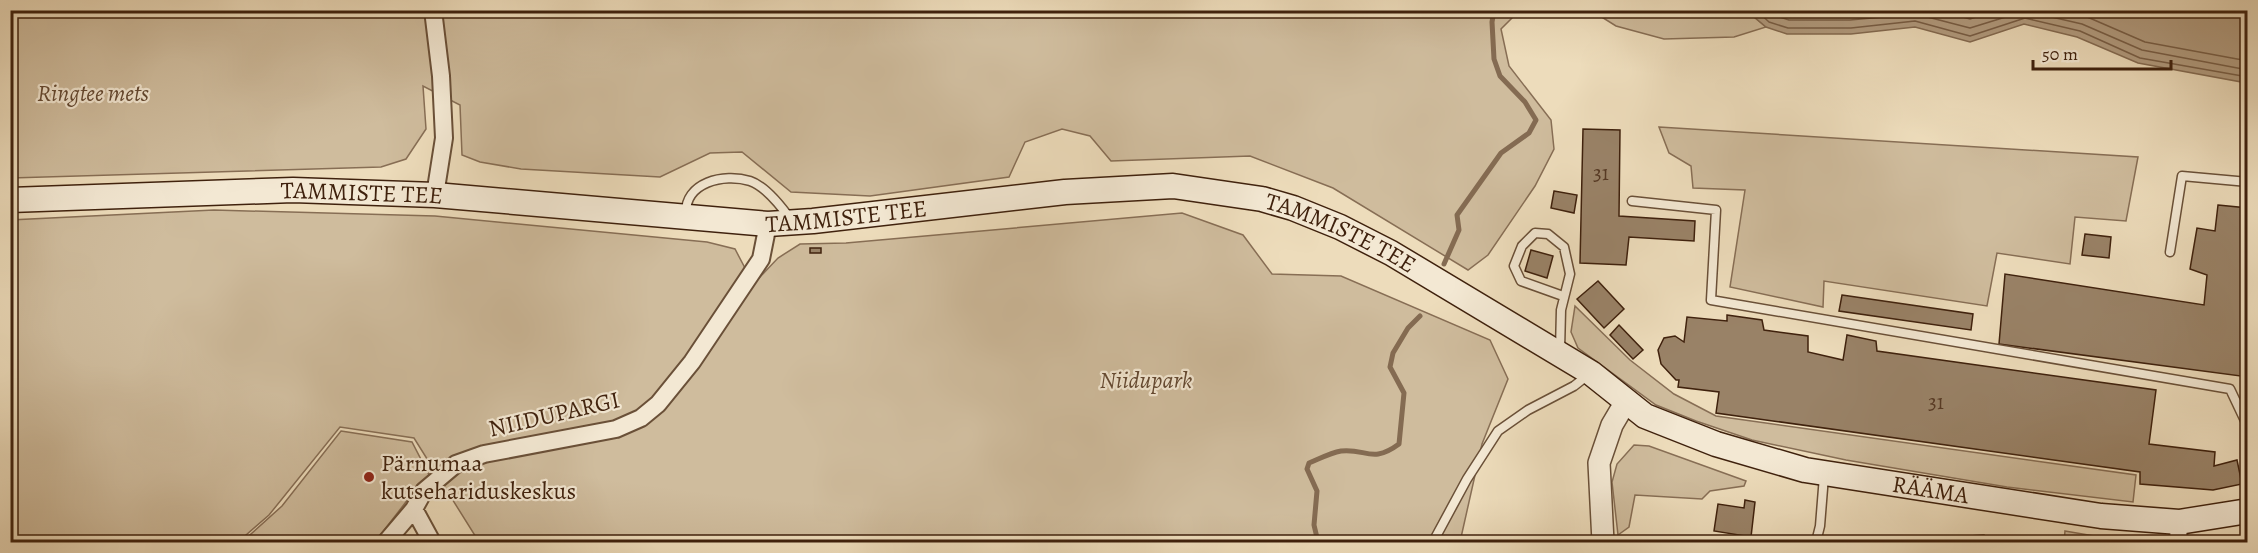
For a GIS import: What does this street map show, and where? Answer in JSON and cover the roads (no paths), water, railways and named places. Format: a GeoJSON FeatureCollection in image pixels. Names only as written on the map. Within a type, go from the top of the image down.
{"type":"FeatureCollection","features":[{"type":"Feature","properties":{"kind":"main road","name":"TAMMISTE TEE"},"geometry":{"type":"LineString","coordinates":[[10,200],[293,190],[435,195],[768,224],[1065,192],[1173,186],[1262,199],[1293,208],[1340,227],[1391,253],[1560,354],[1591,374],[1626,403]]}},
{"type":"Feature","properties":{"kind":"main road","name":"RÄÄMA"},"geometry":{"type":"LineString","coordinates":[[1626,403],[1645,416],[1716,444],[1805,470],[2101,516],[2179,532],[2247,511]]}},
{"type":"Feature","properties":{"kind":"street"},"geometry":{"type":"LineString","coordinates":[[433,10],[441,76],[444,138],[435,195]]}},
{"type":"Feature","properties":{"kind":"street","name":"NIIDUPARGI"},"geometry":{"type":"LineString","coordinates":[[387,543],[414,509],[424,491],[456,464],[484,454],[616,429],[641,418],[658,404],[675,386],[761,259],[768,224]]}},
{"type":"Feature","properties":{"kind":"street"},"geometry":{"type":"LineString","coordinates":[[1603,543],[1599,463],[1612,424],[1626,403]]}},
{"type":"Feature","properties":{"kind":"street"},"geometry":{"type":"LineString","coordinates":[[414,509],[432,543]]}},
{"type":"Feature","properties":{"kind":"lane"},"geometry":{"type":"LineString","coordinates":[[2170,252],[2182,176],[2247,182]]}},
{"type":"Feature","properties":{"kind":"lane"},"geometry":{"type":"LineString","coordinates":[[687,217],[686,204],[696,188],[721,177],[751,181],[778,201],[793,222]]}},
{"type":"Feature","properties":{"kind":"lane"},"geometry":{"type":"LineString","coordinates":[[1632,201],[1716,210],[1711,300],[2230,390],[2247,427]]}},
{"type":"Feature","properties":{"kind":"lane"},"geometry":{"type":"LineString","coordinates":[[1560,354],[1563,296],[1570,274],[1564,246],[1548,234],[1535,233],[1522,246],[1514,266],[1521,281],[1563,296]]}},
{"type":"Feature","properties":{"kind":"lane"},"geometry":{"type":"LineString","coordinates":[[1434,543],[1467,479],[1498,432],[1528,410],[1574,386],[1591,374]]}},
{"type":"Feature","properties":{"kind":"lane"},"geometry":{"type":"LineString","coordinates":[[1816,543],[1825,473]]}},
{"type":"Feature","properties":{"kind":"water"},"geometry":{"type":"Polygon","coordinates":[[[1747,11],[2247,11],[2247,83],[2138,63],[2077,37],[2024,24],[1970,42],[1915,27],[1851,34],[1787,34],[1766,27],[1747,11]]]}},
{"type":"Feature","properties":{"kind":"waterway"},"geometry":{"type":"LineString","coordinates":[[1444,264],[1459,230],[1457,215],[1501,153],[1529,133],[1536,120],[1525,102],[1500,76],[1494,59],[1492,22],[1494,10]]}},
{"type":"Feature","properties":{"kind":"waterway"},"geometry":{"type":"LineString","coordinates":[[1318,542],[1314,525],[1317,491],[1307,469],[1309,463],[1341,451],[1382,453],[1399,444],[1404,393],[1390,367],[1393,353],[1408,328],[1420,316]]}},
{"type":"Feature","properties":{"kind":"place","name":"Pärnumaa kutsehariduskeskus"},"geometry":{"type":"Point","coordinates":[369,477]}},
{"type":"Feature","properties":{"kind":"park label","name":"Ringtee mets"},"geometry":{"type":"Point","coordinates":[93,93]}},
{"type":"Feature","properties":{"kind":"park label","name":"Niidupark"},"geometry":{"type":"Point","coordinates":[1146,380]}}]}
